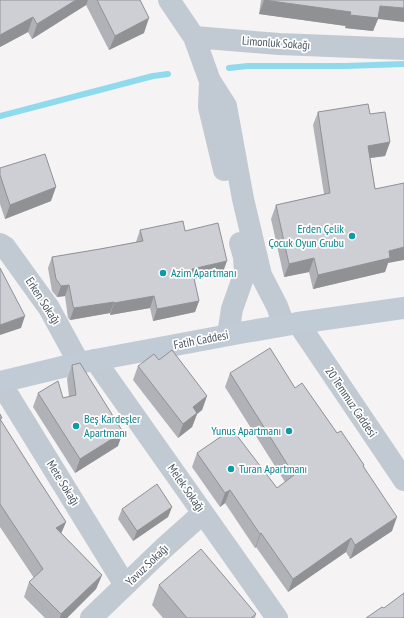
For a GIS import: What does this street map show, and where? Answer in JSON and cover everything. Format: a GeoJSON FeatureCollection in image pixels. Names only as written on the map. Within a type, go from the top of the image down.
{"type":"FeatureCollection","features":[{"type":"Feature","properties":{"kind":"main road","name":"Fatih Caddesi"},"geometry":{"type":"LineString","coordinates":[[0,382],[87,361],[228,335],[291,324],[404,308]]}},
{"type":"Feature","properties":{"kind":"street"},"geometry":{"type":"LineString","coordinates":[[169,0],[194,37],[210,81],[209,107],[244,257],[245,272],[232,310],[228,335]]}},
{"type":"Feature","properties":{"kind":"street","name":"Limonluk Sokağı"},"geometry":{"type":"LineString","coordinates":[[194,37],[279,44],[404,49]]}},
{"type":"Feature","properties":{"kind":"street","name":"20 Temmuz Caddesi"},"geometry":{"type":"LineString","coordinates":[[210,81],[226,106],[243,199],[261,275],[277,306],[404,480]]}},
{"type":"Feature","properties":{"kind":"street","name":"Erken Sokağı"},"geometry":{"type":"LineString","coordinates":[[0,244],[5,247],[87,361]]}},
{"type":"Feature","properties":{"kind":"street","name":"Melek Sokağı"},"geometry":{"type":"LineString","coordinates":[[87,361],[203,512],[277,618]]}},
{"type":"Feature","properties":{"kind":"street","name":"Mete Sokağı"},"geometry":{"type":"LineString","coordinates":[[0,382],[126,585]]}},
{"type":"Feature","properties":{"kind":"street","name":"Yavuz Sokağı"},"geometry":{"type":"LineString","coordinates":[[91,618],[203,512]]}},
{"type":"Feature","properties":{"kind":"building"},"geometry":{"type":"Polygon","coordinates":[[[0,0],[76,0],[37,24],[33,17],[0,35],[0,0]]]}},
{"type":"Feature","properties":{"kind":"building"},"geometry":{"type":"Polygon","coordinates":[[[97,0],[140,0],[149,18],[115,36],[97,0]]]}},
{"type":"Feature","properties":{"kind":"building"},"geometry":{"type":"Polygon","coordinates":[[[264,0],[404,0],[404,8],[380,6],[378,18],[350,15],[351,12],[264,0]]]}},
{"type":"Feature","properties":{"kind":"building"},"geometry":{"type":"Polygon","coordinates":[[[368,104],[370,114],[385,112],[390,142],[368,146],[375,189],[404,183],[404,247],[389,251],[390,258],[318,275],[314,258],[289,264],[276,205],[330,193],[318,112],[368,104]]]}},
{"type":"Feature","properties":{"kind":"building"},"geometry":{"type":"Polygon","coordinates":[[[45,154],[56,187],[10,205],[0,175],[0,168],[45,154]]]}},
{"type":"Feature","properties":{"kind":"building"},"geometry":{"type":"Polygon","coordinates":[[[183,221],[185,231],[218,223],[227,261],[192,269],[199,301],[157,309],[154,296],[74,308],[69,285],[61,286],[56,279],[52,257],[143,241],[140,230],[183,221]]]}},
{"type":"Feature","properties":{"kind":"building"},"geometry":{"type":"Polygon","coordinates":[[[0,268],[25,316],[0,325],[0,268]]]}},
{"type":"Feature","properties":{"kind":"building"},"geometry":{"type":"Polygon","coordinates":[[[270,348],[295,388],[302,383],[337,433],[341,431],[397,517],[355,545],[351,538],[293,579],[230,490],[225,493],[197,453],[232,429],[277,488],[294,475],[230,373],[270,348]]]}},
{"type":"Feature","properties":{"kind":"building"},"geometry":{"type":"Polygon","coordinates":[[[172,350],[207,396],[193,407],[197,413],[183,424],[138,366],[154,354],[159,360],[172,350]]]}},
{"type":"Feature","properties":{"kind":"building","name":"Beş Kardeşler Apartmanı"},"geometry":{"type":"Polygon","coordinates":[[[80,363],[123,432],[80,459],[38,393],[58,381],[63,398],[76,395],[72,365],[80,363]]]}},
{"type":"Feature","properties":{"kind":"building"},"geometry":{"type":"Polygon","coordinates":[[[0,419],[66,522],[56,528],[102,575],[61,614],[29,582],[43,569],[0,504],[0,419]]]}},
{"type":"Feature","properties":{"kind":"building"},"geometry":{"type":"Polygon","coordinates":[[[157,484],[172,507],[137,531],[122,509],[157,484]]]}},
{"type":"Feature","properties":{"kind":"building"},"geometry":{"type":"Polygon","coordinates":[[[201,549],[256,614],[251,618],[187,618],[159,585],[201,549]]]}},
{"type":"Feature","properties":{"kind":"building"},"geometry":{"type":"Polygon","coordinates":[[[404,593],[404,618],[366,618],[382,607],[384,608],[404,593]]]}},
{"type":"Feature","properties":{"kind":"waterway"},"geometry":{"type":"LineString","coordinates":[[229,68],[248,66],[345,66],[404,64]]}},
{"type":"Feature","properties":{"kind":"waterway"},"geometry":{"type":"LineString","coordinates":[[0,116],[153,76],[168,74]]}},
{"type":"Feature","properties":{"kind":"place","name":"Erden Çelik Çocuk Oyun Grubu"},"geometry":{"type":"Point","coordinates":[352,236]}},
{"type":"Feature","properties":{"kind":"place","name":"Azim Apartmanı"},"geometry":{"type":"Point","coordinates":[163,273]}},
{"type":"Feature","properties":{"kind":"place","name":"Beş Kardeşler Apartmanı"},"geometry":{"type":"Point","coordinates":[76,426]}},
{"type":"Feature","properties":{"kind":"place","name":"Yunus Apartmanı"},"geometry":{"type":"Point","coordinates":[289,431]}},
{"type":"Feature","properties":{"kind":"place","name":"Turan Apartmanı"},"geometry":{"type":"Point","coordinates":[231,469]}}]}
